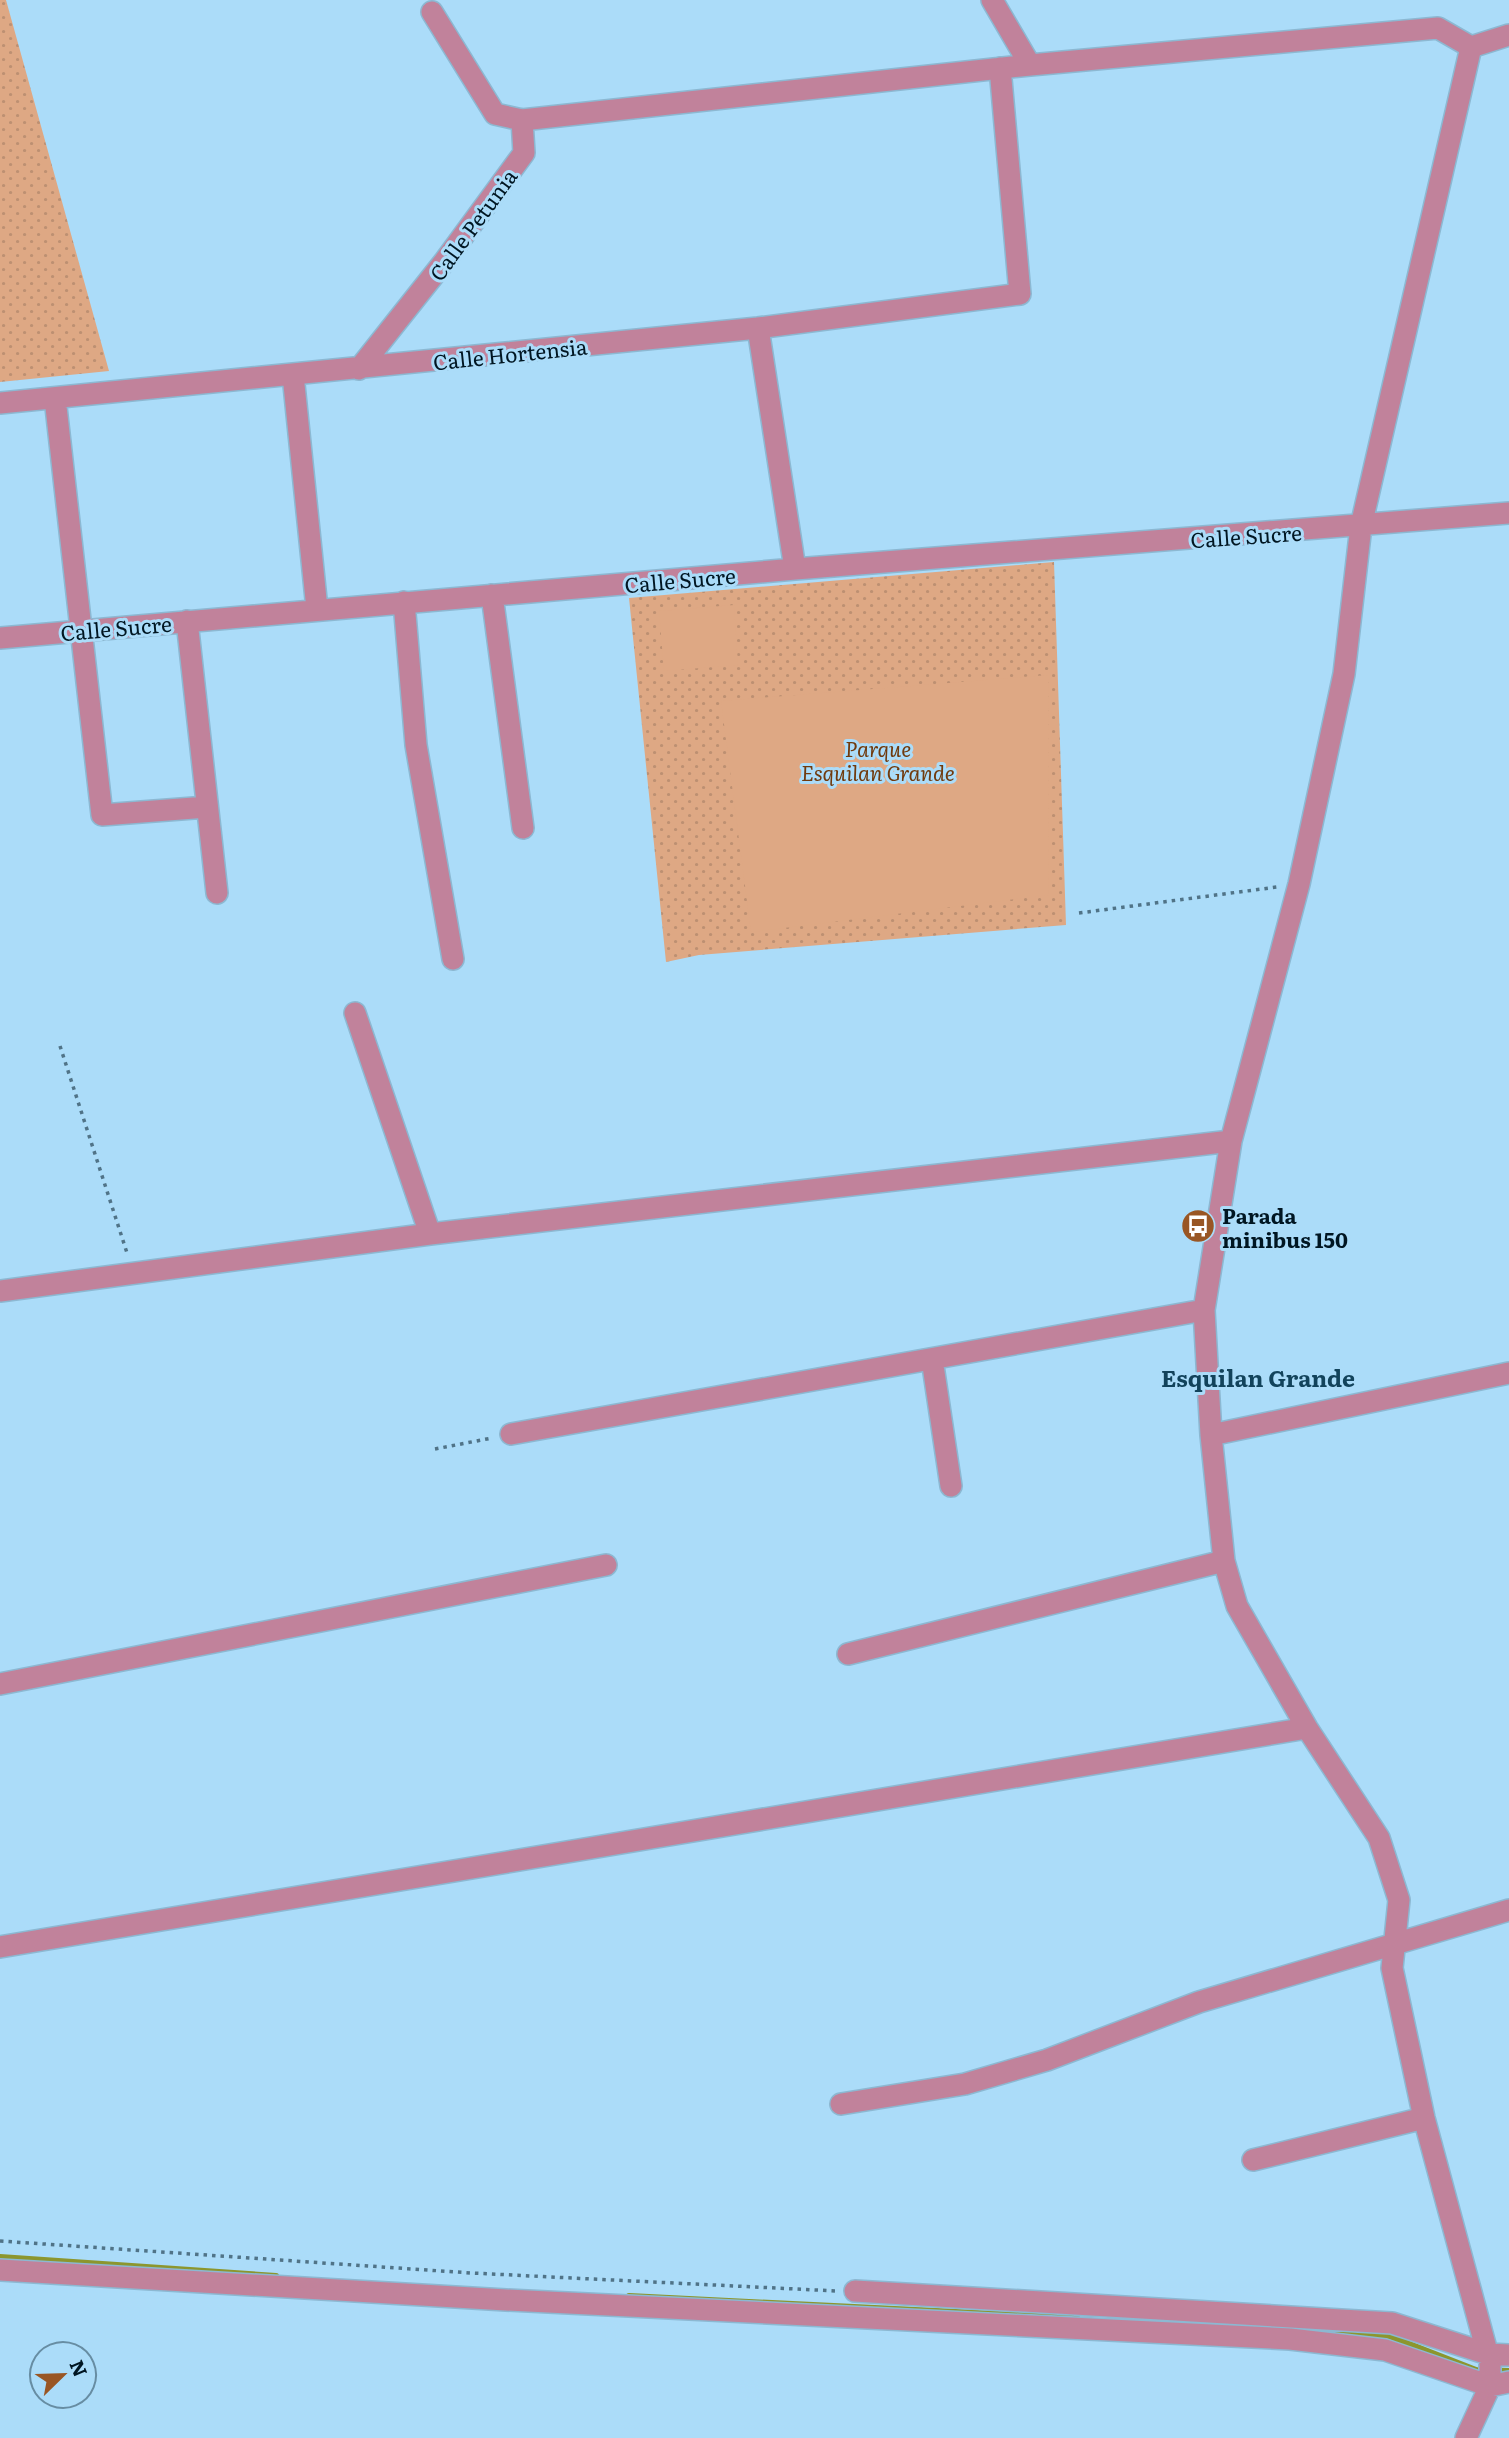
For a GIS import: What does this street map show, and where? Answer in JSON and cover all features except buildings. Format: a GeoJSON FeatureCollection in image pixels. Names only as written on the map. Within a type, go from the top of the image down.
{"type":"FeatureCollection","features":[{"type":"Feature","properties":{"kind":"street"},"geometry":{"type":"LineString","coordinates":[[992,0],[1030,65]]}},
{"type":"Feature","properties":{"kind":"street"},"geometry":{"type":"LineString","coordinates":[[432,12],[495,114],[522,120],[1000,68],[1438,28],[1471,47],[1509,36]]}},
{"type":"Feature","properties":{"kind":"street"},"geometry":{"type":"LineString","coordinates":[[1466,2438],[1496,2370],[1423,2118],[1392,1968],[1397,1945],[1399,1900],[1379,1838],[1307,1728],[1237,1606],[1224,1562],[1210,1435],[1204,1310],[1231,1141],[1299,884],[1344,674],[1362,526],[1471,47]]}},
{"type":"Feature","properties":{"kind":"street","name":"Calle Hortensia"},"geometry":{"type":"LineString","coordinates":[[0,404],[758,328],[1020,294],[1000,68]]}},
{"type":"Feature","properties":{"kind":"street","name":"Calle Petunia"},"geometry":{"type":"LineString","coordinates":[[359,369],[444,262],[524,153],[522,120]]}},
{"type":"Feature","properties":{"kind":"street"},"geometry":{"type":"LineString","coordinates":[[758,328],[795,569]]}},
{"type":"Feature","properties":{"kind":"street"},"geometry":{"type":"LineString","coordinates":[[293,375],[317,609]]}},
{"type":"Feature","properties":{"kind":"street"},"geometry":{"type":"LineString","coordinates":[[55,398],[102,815],[207,807]]}},
{"type":"Feature","properties":{"kind":"street","name":"Calle Sucre"},"geometry":{"type":"LineString","coordinates":[[0,638],[795,569],[1509,513]]}},
{"type":"Feature","properties":{"kind":"street"},"geometry":{"type":"LineString","coordinates":[[492,595],[523,828]]}},
{"type":"Feature","properties":{"kind":"street"},"geometry":{"type":"LineString","coordinates":[[404,602],[416,745],[453,959]]}},
{"type":"Feature","properties":{"kind":"street"},"geometry":{"type":"LineString","coordinates":[[187,621],[217,893]]}},
{"type":"Feature","properties":{"kind":"street"},"geometry":{"type":"LineString","coordinates":[[355,1013],[430,1234]]}},
{"type":"Feature","properties":{"kind":"street"},"geometry":{"type":"LineString","coordinates":[[0,1291],[430,1234],[1231,1141]]}},
{"type":"Feature","properties":{"kind":"street"},"geometry":{"type":"LineString","coordinates":[[511,1434],[1204,1310]]}},
{"type":"Feature","properties":{"kind":"street"},"geometry":{"type":"LineString","coordinates":[[932,1359],[951,1486]]}},
{"type":"Feature","properties":{"kind":"street"},"geometry":{"type":"LineString","coordinates":[[1210,1435],[1509,1373]]}},
{"type":"Feature","properties":{"kind":"street"},"geometry":{"type":"LineString","coordinates":[[848,1654],[1224,1562]]}},
{"type":"Feature","properties":{"kind":"street"},"geometry":{"type":"LineString","coordinates":[[0,1684],[606,1566]]}},
{"type":"Feature","properties":{"kind":"street"},"geometry":{"type":"LineString","coordinates":[[0,1947],[1307,1728]]}},
{"type":"Feature","properties":{"kind":"street"},"geometry":{"type":"LineString","coordinates":[[841,2104],[965,2084],[1047,2060],[1199,2002],[1509,1910]]}},
{"type":"Feature","properties":{"kind":"street"},"geometry":{"type":"LineString","coordinates":[[1253,2160],[1423,2118]]}},
{"type":"Feature","properties":{"kind":"street"},"geometry":{"type":"LineString","coordinates":[[0,2270],[492,2299],[1290,2339],[1385,2350],[1496,2370]]}},
{"type":"Feature","properties":{"kind":"street"},"geometry":{"type":"LineString","coordinates":[[855,2291],[1392,2323],[1496,2370]]}},
{"type":"Feature","properties":{"kind":"path"},"geometry":{"type":"LineString","coordinates":[[1079,913],[1299,884]]}},
{"type":"Feature","properties":{"kind":"path"},"geometry":{"type":"LineString","coordinates":[[60,1046],[134,1275]]}},
{"type":"Feature","properties":{"kind":"path"},"geometry":{"type":"LineString","coordinates":[[435,1449],[511,1434]]}},
{"type":"Feature","properties":{"kind":"path"},"geometry":{"type":"LineString","coordinates":[[0,2241],[471,2273],[855,2291]]}},
{"type":"Feature","properties":{"kind":"green space"},"geometry":{"type":"Polygon","coordinates":[[[0,0],[6,0],[109,371],[0,382],[0,0]]]}},
{"type":"Feature","properties":{"kind":"green space","name":"Parque Esquilan Grande"},"geometry":{"type":"Polygon","coordinates":[[[1054,562],[1066,925],[699,955],[666,962],[629,598],[1054,562]]]}},
{"type":"Feature","properties":{"kind":"green space"},"geometry":{"type":"Polygon","coordinates":[[[734,605],[738,665],[664,671],[659,611],[734,605]]]}},
{"type":"Feature","properties":{"kind":"green space"},"geometry":{"type":"Polygon","coordinates":[[[1048,675],[1049,895],[751,932],[721,701],[1048,675]]]}},
{"type":"Feature","properties":{"kind":"waterway"},"geometry":{"type":"LineString","coordinates":[[0,2257],[276,2276]]}},
{"type":"Feature","properties":{"kind":"waterway"},"geometry":{"type":"LineString","coordinates":[[629,2296],[1077,2318]]}},
{"type":"Feature","properties":{"kind":"waterway"},"geometry":{"type":"LineString","coordinates":[[1318,2332],[1389,2336],[1476,2370],[1509,2371]]}},
{"type":"Feature","properties":{"kind":"place","name":"Parada minibus 150"},"geometry":{"type":"Point","coordinates":[1198,1226]}},
{"type":"Feature","properties":{"kind":"district","name":"Esquilan Grande"},"geometry":{"type":"Point","coordinates":[1258,1377]}}]}
